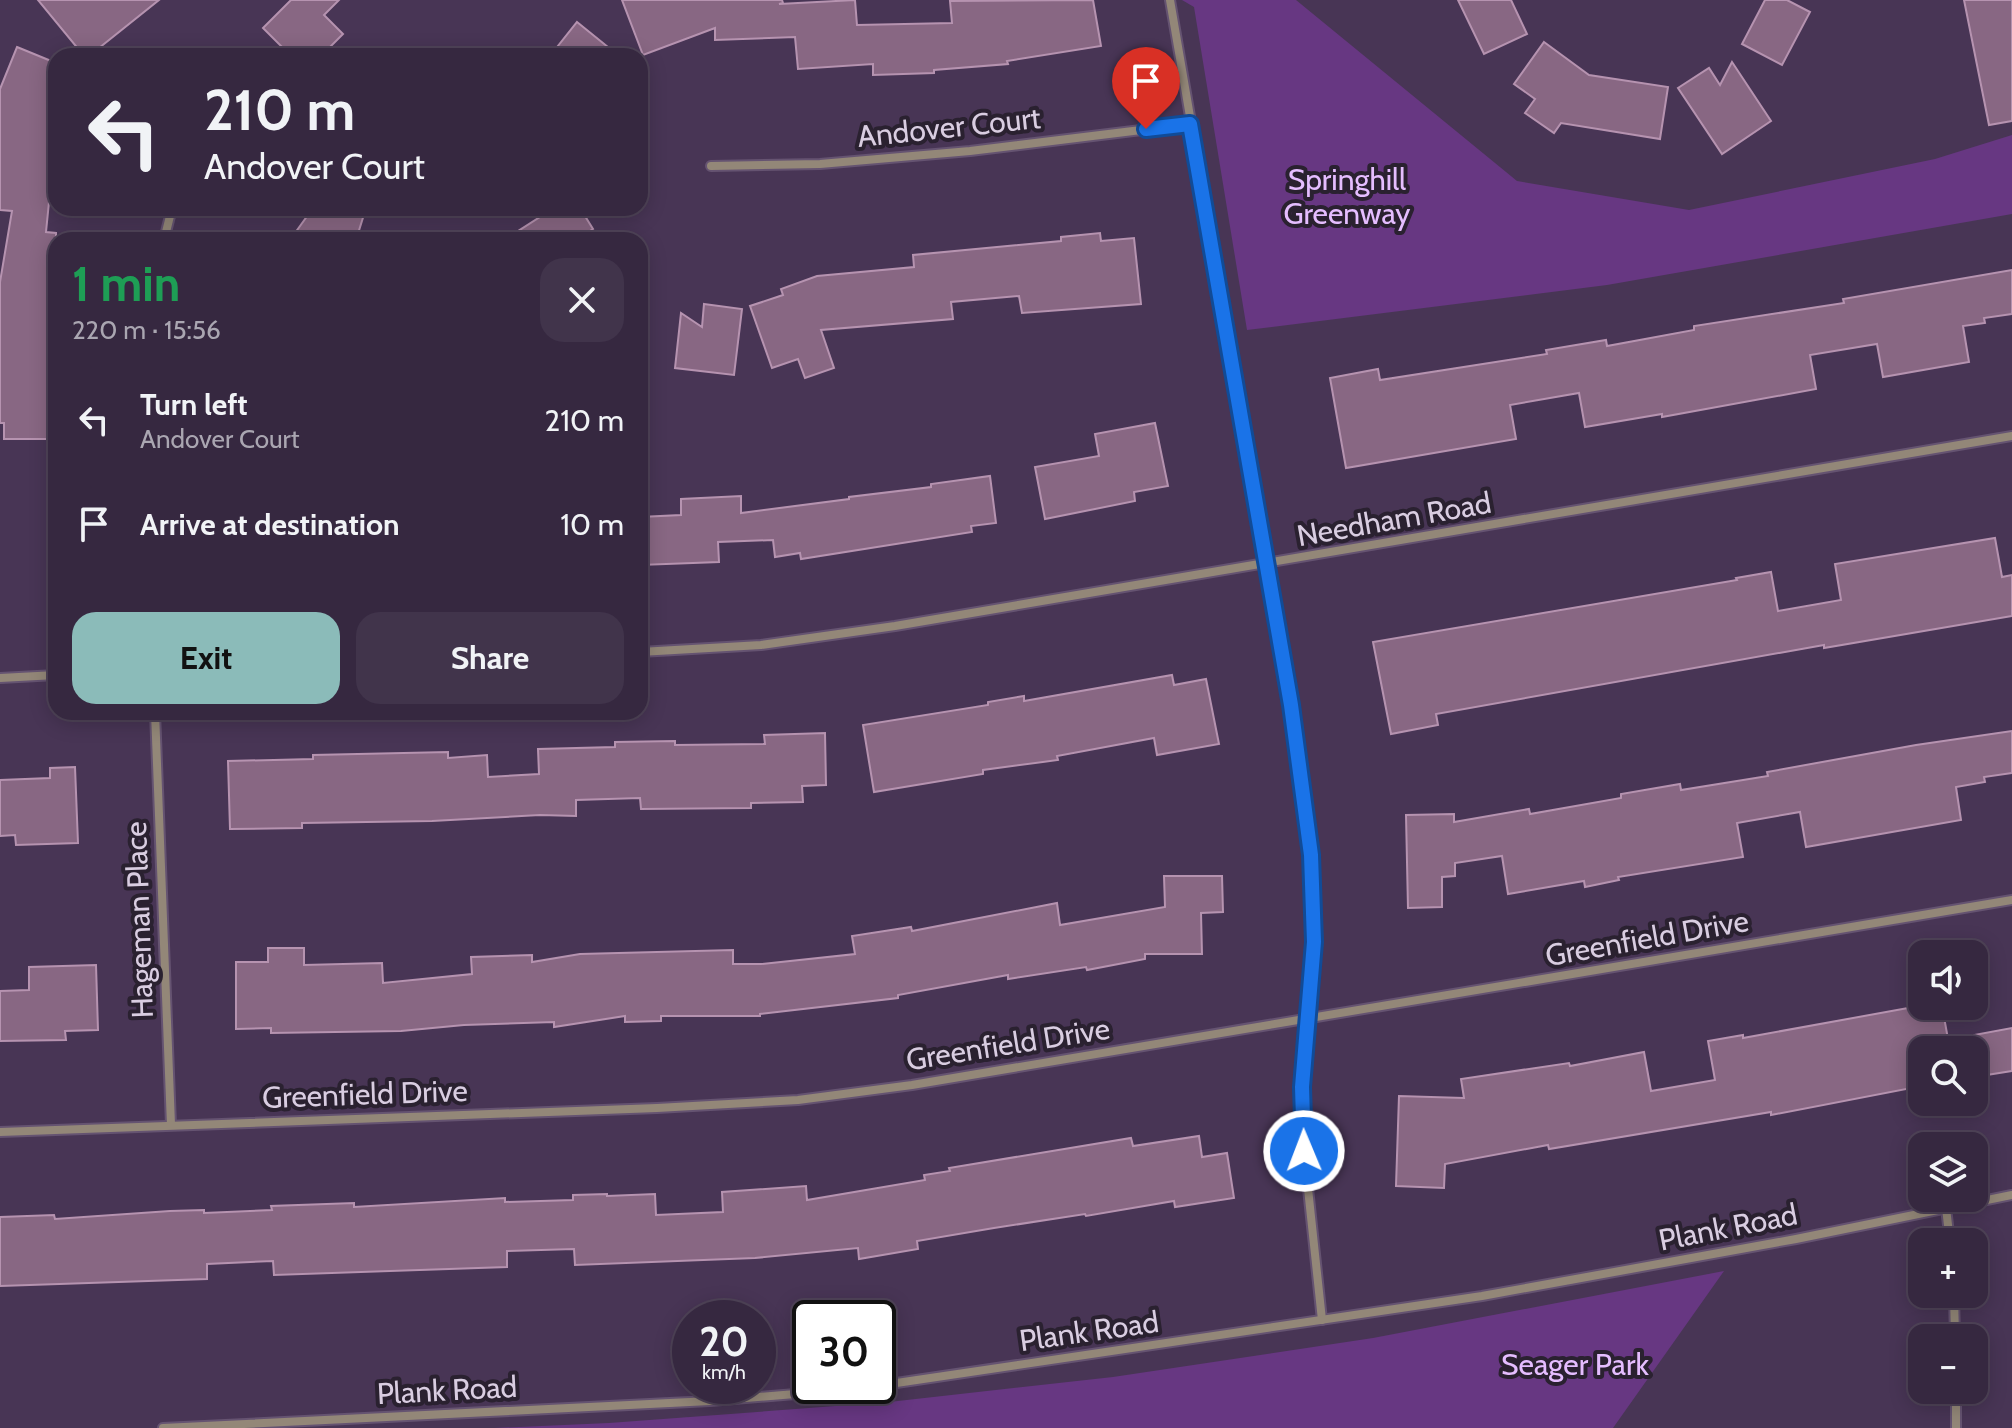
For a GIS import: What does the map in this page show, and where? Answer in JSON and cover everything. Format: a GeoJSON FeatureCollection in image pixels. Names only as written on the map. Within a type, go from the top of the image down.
{"type":"FeatureCollection","features":[{"type":"Feature","properties":{"kind":"street"},"geometry":{"type":"LineString","coordinates":[[1170,0],[1291,705],[1311,855],[1314,942],[1302,1087],[1304,1151],[1322,1320]]}},
{"type":"Feature","properties":{"kind":"street","name":"Andover Court"},"geometry":{"type":"LineString","coordinates":[[711,166],[820,164],[940,154],[1190,124]]}},
{"type":"Feature","properties":{"kind":"street","name":"Needham Road"},"geometry":{"type":"LineString","coordinates":[[648,652],[761,645],[865,631],[2012,436]]}},
{"type":"Feature","properties":{"kind":"street"},"geometry":{"type":"LineString","coordinates":[[0,678],[48,675]]}},
{"type":"Feature","properties":{"kind":"street","name":"Hageman Place"},"geometry":{"type":"LineString","coordinates":[[155,720],[171,1125]]}},
{"type":"Feature","properties":{"kind":"street","name":"Greenfield Drive"},"geometry":{"type":"LineString","coordinates":[[0,1132],[798,1100],[912,1085],[1308,1020],[2012,900]]}},
{"type":"Feature","properties":{"kind":"street","name":"Plank Road"},"geometry":{"type":"LineString","coordinates":[[1988,1200],[2012,1195]]}},
{"type":"Feature","properties":{"kind":"street","name":"Plank Road"},"geometry":{"type":"LineString","coordinates":[[163,1428],[786,1396],[872,1387],[1322,1320],[1642,1268],[1926,1212]]}},
{"type":"Feature","properties":{"kind":"street"},"geometry":{"type":"LineString","coordinates":[[1956,1404],[1956,1428]]}},
{"type":"Feature","properties":{"kind":"green space","name":"Springhill Greenway"},"geometry":{"type":"Polygon","coordinates":[[[1182,0],[1296,0],[1517,181],[1689,210],[1935,159],[2012,135],[2012,214],[1607,285],[1247,330],[1194,7],[1182,0]]]}},
{"type":"Feature","properties":{"kind":"green space","name":"Seager Park"},"geometry":{"type":"Polygon","coordinates":[[[1724,1271],[1613,1428],[494,1428],[896,1404],[896,1401],[1113,1377],[1373,1338],[1724,1271]]]}},
{"type":"Feature","properties":{"kind":"building"},"geometry":{"type":"Polygon","coordinates":[[[38,0],[159,0],[99,48],[77,48],[38,0]]]}},
{"type":"Feature","properties":{"kind":"building"},"geometry":{"type":"Polygon","coordinates":[[[291,0],[339,0],[324,15],[343,34],[329,48],[283,48],[263,28],[291,0]]]}},
{"type":"Feature","properties":{"kind":"building"},"geometry":{"type":"Polygon","coordinates":[[[622,0],[782,0],[783,3],[779,4],[855,0],[857,25],[952,23],[950,1],[1093,0],[1101,46],[1007,61],[1008,64],[934,70],[934,73],[873,75],[873,64],[798,69],[795,37],[715,40],[715,28],[648,53],[648,48],[640,48],[622,0]]]}},
{"type":"Feature","properties":{"kind":"building"},"geometry":{"type":"Polygon","coordinates":[[[1458,0],[1511,0],[1527,34],[1484,54],[1458,0]]]}},
{"type":"Feature","properties":{"kind":"building"},"geometry":{"type":"Polygon","coordinates":[[[1765,0],[1787,0],[1810,12],[1782,65],[1742,44],[1765,0]]]}},
{"type":"Feature","properties":{"kind":"building"},"geometry":{"type":"Polygon","coordinates":[[[1964,0],[2012,0],[2012,121],[1989,125],[1964,0]]]}},
{"type":"Feature","properties":{"kind":"building"},"geometry":{"type":"Polygon","coordinates":[[[577,22],[609,48],[556,48],[577,22]]]}},
{"type":"Feature","properties":{"kind":"building"},"geometry":{"type":"Polygon","coordinates":[[[1544,42],[1589,75],[1668,87],[1660,139],[1561,123],[1554,133],[1525,113],[1535,99],[1514,84],[1544,42]]]}},
{"type":"Feature","properties":{"kind":"building"},"geometry":{"type":"Polygon","coordinates":[[[17,47],[48,60],[48,439],[4,439],[4,423],[0,423],[0,282],[12,211],[0,210],[0,89],[17,47]]]}},
{"type":"Feature","properties":{"kind":"building"},"geometry":{"type":"Polygon","coordinates":[[[1732,62],[1771,121],[1722,154],[1678,88],[1709,68],[1720,85],[1732,62]]]}},
{"type":"Feature","properties":{"kind":"building"},"geometry":{"type":"Polygon","coordinates":[[[307,216],[364,216],[358,232],[296,232],[307,216]]]}},
{"type":"Feature","properties":{"kind":"building"},"geometry":{"type":"Polygon","coordinates":[[[542,216],[585,216],[593,229],[588,232],[516,232],[542,216]]]}},
{"type":"Feature","properties":{"kind":"building"},"geometry":{"type":"Polygon","coordinates":[[[1100,233],[1101,241],[1134,238],[1141,304],[1022,313],[1019,296],[951,302],[953,319],[821,330],[834,368],[805,378],[798,359],[772,368],[750,306],[783,295],[781,289],[817,276],[914,267],[913,255],[1061,241],[1061,237],[1100,233]]]}},
{"type":"Feature","properties":{"kind":"building"},"geometry":{"type":"Polygon","coordinates":[[[2012,270],[2012,314],[1984,318],[1985,323],[1963,326],[1969,362],[1883,377],[1877,344],[1810,355],[1816,389],[1662,417],[1662,414],[1585,427],[1579,393],[1510,405],[1516,439],[1346,468],[1330,378],[1378,369],[1380,380],[1547,354],[1546,350],[1606,340],[1607,346],[1694,330],[1694,326],[1844,303],[1843,299],[2012,270]]]}},
{"type":"Feature","properties":{"kind":"building"},"geometry":{"type":"Polygon","coordinates":[[[704,304],[742,309],[734,375],[675,368],[681,313],[702,327],[704,304]]]}},
{"type":"Feature","properties":{"kind":"building"},"geometry":{"type":"Polygon","coordinates":[[[1155,423],[1168,486],[1134,492],[1135,501],[1045,519],[1035,467],[1099,456],[1095,434],[1155,423]]]}},
{"type":"Feature","properties":{"kind":"building"},"geometry":{"type":"Polygon","coordinates":[[[990,476],[996,523],[971,526],[972,532],[801,559],[800,553],[775,557],[773,540],[718,542],[719,562],[648,565],[648,517],[681,515],[681,499],[741,496],[741,513],[931,487],[931,484],[990,476]]]}},
{"type":"Feature","properties":{"kind":"building"},"geometry":{"type":"Polygon","coordinates":[[[1995,538],[2002,577],[2012,575],[2012,616],[1824,648],[1824,645],[1436,714],[1438,725],[1391,734],[1373,642],[1771,572],[1778,611],[1841,600],[1835,564],[1995,538]]]}},
{"type":"Feature","properties":{"kind":"building"},"geometry":{"type":"Polygon","coordinates":[[[1172,675],[1174,685],[1206,679],[1219,744],[1157,755],[1154,738],[1057,756],[1058,760],[983,770],[983,774],[874,792],[863,725],[988,705],[988,702],[1024,696],[1024,701],[1172,675]]]}},
{"type":"Feature","properties":{"kind":"building"},"geometry":{"type":"Polygon","coordinates":[[[2012,731],[2012,773],[1984,777],[1985,782],[1956,787],[1961,820],[1806,847],[1800,812],[1737,823],[1743,857],[1618,877],[1619,880],[1585,887],[1584,881],[1508,894],[1502,856],[1455,863],[1455,876],[1442,877],[1442,907],[1408,908],[1406,815],[1454,814],[1454,822],[1529,809],[1530,814],[1621,798],[1621,794],[1680,784],[1681,790],[1768,776],[1767,772],[2012,731]]]}},
{"type":"Feature","properties":{"kind":"building"},"geometry":{"type":"Polygon","coordinates":[[[825,733],[826,785],[802,786],[803,802],[751,803],[751,808],[641,809],[640,798],[576,800],[576,816],[302,823],[302,828],[230,829],[228,761],[313,759],[313,755],[448,752],[448,758],[487,755],[488,777],[539,774],[538,749],[615,747],[615,742],[765,744],[764,735],[825,733]]]}},
{"type":"Feature","properties":{"kind":"building"},"geometry":{"type":"Polygon","coordinates":[[[75,767],[78,843],[16,845],[15,835],[0,836],[0,780],[50,778],[50,768],[75,767]]]}},
{"type":"Feature","properties":{"kind":"building"},"geometry":{"type":"Polygon","coordinates":[[[1164,876],[1222,876],[1223,912],[1201,913],[1202,954],[1145,954],[1145,959],[1087,970],[1086,967],[1008,979],[1008,975],[898,995],[898,998],[760,1016],[661,1016],[661,1021],[625,1022],[625,1016],[554,1027],[554,1022],[401,1031],[271,1033],[271,1028],[236,1029],[236,962],[268,962],[268,948],[304,948],[304,965],[382,963],[383,983],[472,974],[471,957],[532,955],[532,962],[580,954],[733,950],[733,964],[761,964],[855,954],[852,936],[911,927],[912,931],[1057,903],[1060,925],[1165,907],[1164,876]]]}},
{"type":"Feature","properties":{"kind":"building"},"geometry":{"type":"Polygon","coordinates":[[[96,965],[98,1030],[65,1031],[66,1040],[0,1041],[0,991],[29,990],[29,967],[96,965]]]}},
{"type":"Feature","properties":{"kind":"building"},"geometry":{"type":"Polygon","coordinates":[[[1908,1008],[1908,1020],[1945,1020],[1947,1036],[1908,1036],[1908,1089],[1771,1115],[1771,1112],[1549,1149],[1548,1145],[1445,1164],[1444,1188],[1396,1186],[1399,1096],[1464,1098],[1461,1079],[1569,1063],[1570,1066],[1644,1052],[1651,1091],[1715,1080],[1708,1041],[1743,1035],[1743,1038],[1908,1008]]]}},
{"type":"Feature","properties":{"kind":"building"},"geometry":{"type":"Polygon","coordinates":[[[2012,1028],[2012,1071],[1988,1075],[1988,1036],[1974,1035],[2012,1028]]]}},
{"type":"Feature","properties":{"kind":"building"},"geometry":{"type":"Polygon","coordinates":[[[1199,1136],[1202,1157],[1227,1153],[1234,1198],[1175,1207],[1174,1201],[994,1228],[917,1241],[918,1249],[859,1259],[858,1248],[755,1258],[575,1265],[574,1249],[507,1251],[507,1267],[274,1275],[273,1261],[207,1264],[207,1279],[0,1286],[0,1217],[54,1215],[55,1219],[170,1211],[272,1210],[271,1206],[354,1203],[354,1207],[505,1198],[505,1202],[573,1200],[573,1195],[607,1194],[655,1194],[656,1215],[723,1212],[722,1192],[806,1186],[807,1200],[925,1180],[924,1175],[950,1171],[949,1168],[1131,1138],[1133,1146],[1199,1136]]]}},
{"type":"Feature","properties":{"kind":"route"},"geometry":{"type":"LineString","coordinates":[[1146,129],[1190,124],[1291,705],[1311,855],[1314,942],[1302,1087],[1304,1151]]}}]}
